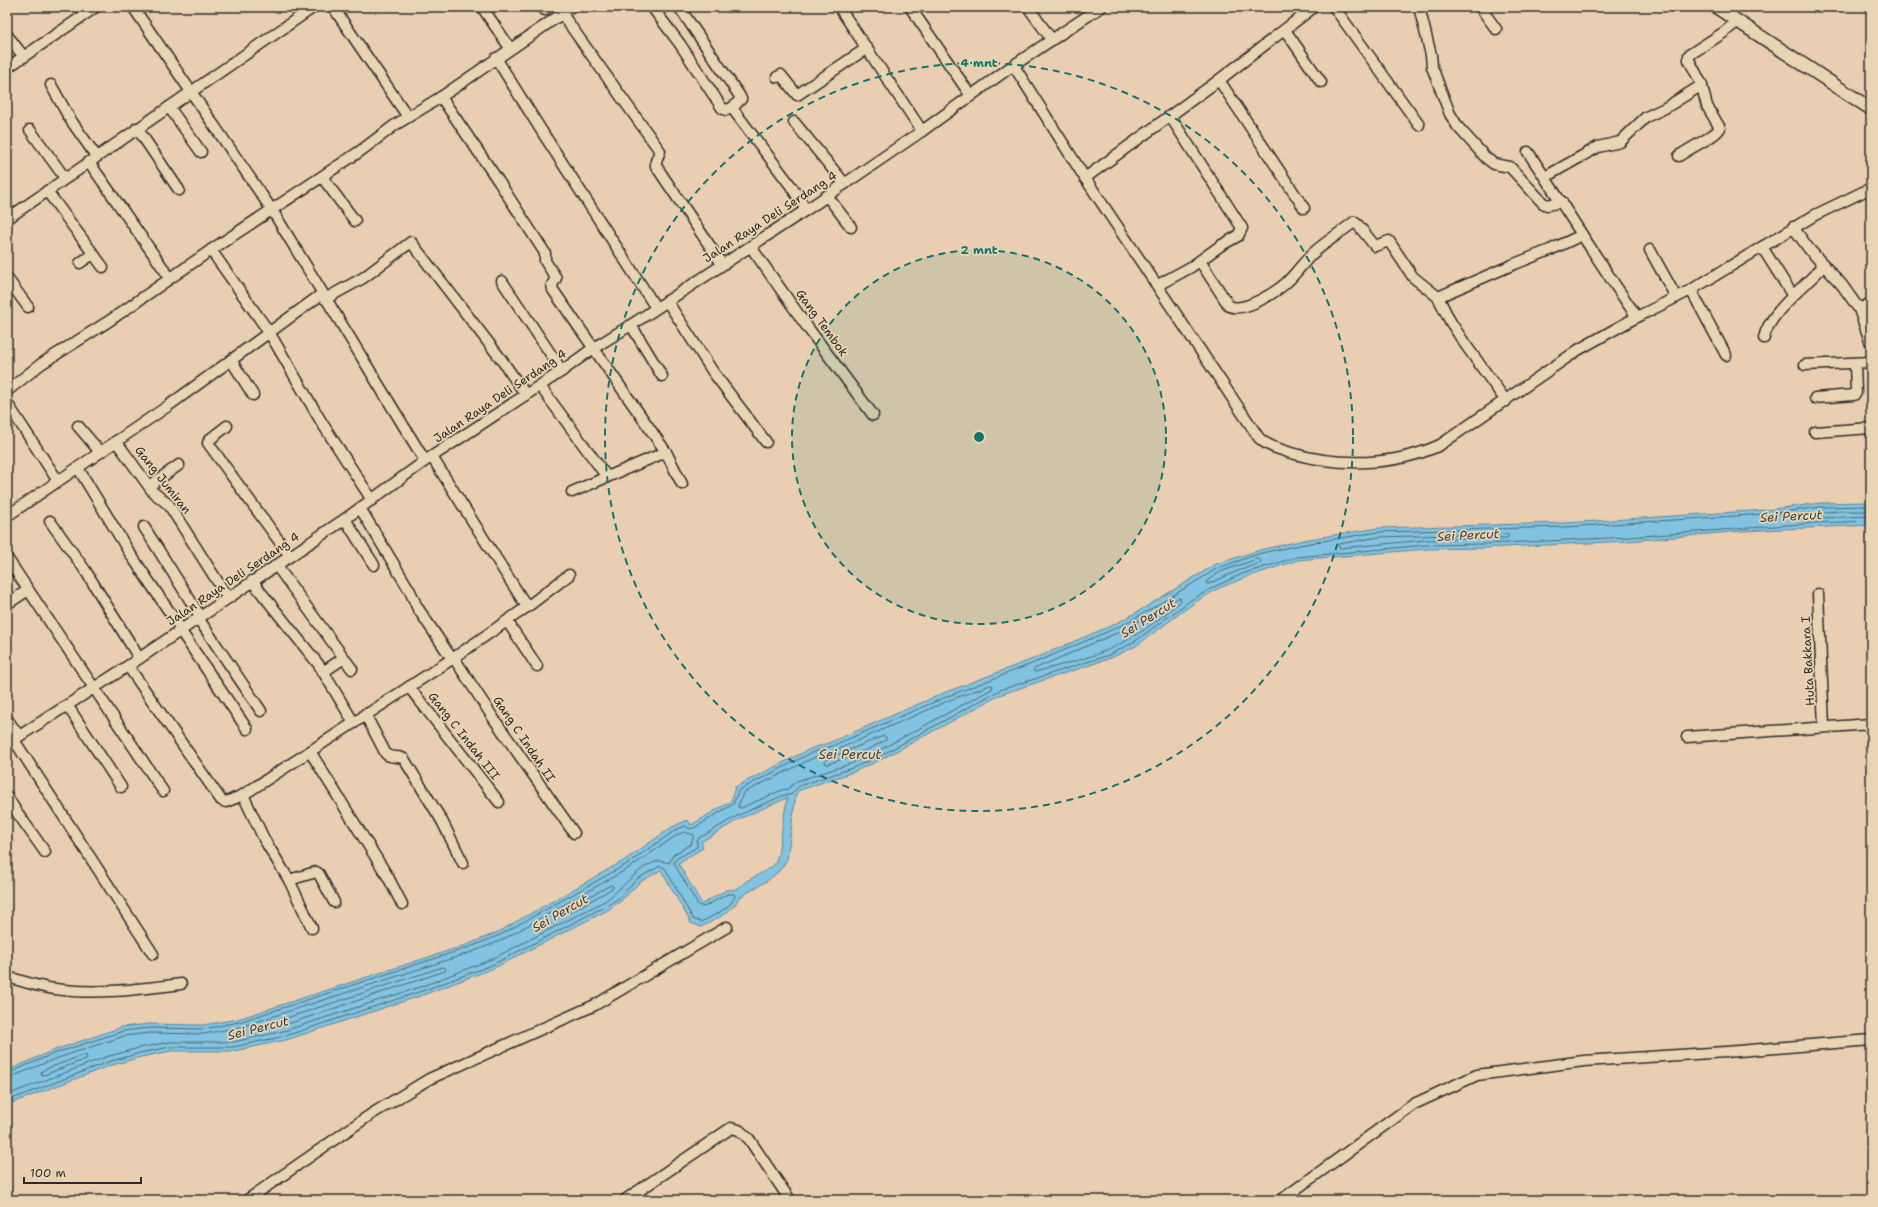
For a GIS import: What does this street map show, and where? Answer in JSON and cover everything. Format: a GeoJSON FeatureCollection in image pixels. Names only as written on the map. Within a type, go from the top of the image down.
{"type":"FeatureCollection","features":[{"type":"Feature","properties":{"kind":"main road"},"geometry":{"type":"LineString","coordinates":[[1716,7],[1871,109]]}},
{"type":"Feature","properties":{"kind":"street"},"geometry":{"type":"LineString","coordinates":[[7,68],[96,7]]}},
{"type":"Feature","properties":{"kind":"street"},"geometry":{"type":"LineString","coordinates":[[133,7],[192,91],[272,210],[323,297],[527,607]]}},
{"type":"Feature","properties":{"kind":"street"},"geometry":{"type":"LineString","coordinates":[[7,218],[314,7]]}},
{"type":"Feature","properties":{"kind":"street"},"geometry":{"type":"LineString","coordinates":[[333,7],[408,117]]}},
{"type":"Feature","properties":{"kind":"street"},"geometry":{"type":"LineString","coordinates":[[482,7],[510,48]]}},
{"type":"Feature","properties":{"kind":"street"},"geometry":{"type":"LineString","coordinates":[[7,391],[41,364],[108,321],[572,7]]}},
{"type":"Feature","properties":{"kind":"street"},"geometry":{"type":"LineString","coordinates":[[652,7],[680,44],[722,108],[726,110],[732,108],[741,99],[739,95],[679,7]]}},
{"type":"Feature","properties":{"kind":"street"},"geometry":{"type":"LineString","coordinates":[[839,7],[922,131]]}},
{"type":"Feature","properties":{"kind":"street"},"geometry":{"type":"LineString","coordinates":[[910,7],[971,96]]}},
{"type":"Feature","properties":{"kind":"street"},"geometry":{"type":"LineString","coordinates":[[1028,7],[1052,40]]}},
{"type":"Feature","properties":{"kind":"street","name":"Jalan Raya Deli Serdang 4"},"geometry":{"type":"LineString","coordinates":[[13,740],[128,666],[346,519],[429,459],[540,386],[592,348],[631,325],[845,184],[1012,67],[1101,7]]}},
{"type":"Feature","properties":{"kind":"street"},"geometry":{"type":"LineString","coordinates":[[1085,178],[1219,80],[1314,7]]}},
{"type":"Feature","properties":{"kind":"street"},"geometry":{"type":"LineString","coordinates":[[1334,7],[1419,125]]}},
{"type":"Feature","properties":{"kind":"street"},"geometry":{"type":"LineString","coordinates":[[1418,7],[1432,55],[1432,67],[1450,114],[1458,126],[1486,158],[1494,164],[1510,167],[1543,203],[1547,205],[1562,202]]}},
{"type":"Feature","properties":{"kind":"street"},"geometry":{"type":"LineString","coordinates":[[1480,7],[1496,29]]}},
{"type":"Feature","properties":{"kind":"street"},"geometry":{"type":"LineString","coordinates":[[562,14],[660,151],[656,161],[656,166],[722,264]]}},
{"type":"Feature","properties":{"kind":"street"},"geometry":{"type":"LineString","coordinates":[[1679,156],[1689,148],[1716,134],[1720,128],[1707,106],[1702,85],[1689,60],[1689,55],[1723,34],[1738,22]]}},
{"type":"Feature","properties":{"kind":"street"},"geometry":{"type":"LineString","coordinates":[[1284,30],[1321,82]]}},
{"type":"Feature","properties":{"kind":"street"},"geometry":{"type":"LineString","coordinates":[[7,35],[24,57]]}},
{"type":"Feature","properties":{"kind":"street"},"geometry":{"type":"LineString","coordinates":[[777,77],[781,75],[797,95],[867,48]]}},
{"type":"Feature","properties":{"kind":"street"},"geometry":{"type":"LineString","coordinates":[[496,58],[545,137],[656,308]]}},
{"type":"Feature","properties":{"kind":"street"},"geometry":{"type":"LineString","coordinates":[[1012,67],[1259,438],[1266,444],[1276,448],[1316,459],[1363,463],[1398,458],[1430,450],[1440,445],[1506,401],[1578,350],[1691,290],[1793,227],[1871,188]]}},
{"type":"Feature","properties":{"kind":"street"},"geometry":{"type":"LineString","coordinates":[[1219,80],[1304,208]]}},
{"type":"Feature","properties":{"kind":"street"},"geometry":{"type":"LineString","coordinates":[[51,85],[93,159],[170,278]]}},
{"type":"Feature","properties":{"kind":"street"},"geometry":{"type":"LineString","coordinates":[[1545,177],[1598,146],[1620,142],[1646,117],[1665,108],[1702,85]]}},
{"type":"Feature","properties":{"kind":"street"},"geometry":{"type":"LineString","coordinates":[[441,97],[545,251],[545,260],[556,278],[552,285],[553,290],[592,348],[632,401],[666,452],[682,484]]}},
{"type":"Feature","properties":{"kind":"street"},"geometry":{"type":"LineString","coordinates":[[169,107],[201,152]]}},
{"type":"Feature","properties":{"kind":"street"},"geometry":{"type":"LineString","coordinates":[[732,108],[791,186],[806,210]]}},
{"type":"Feature","properties":{"kind":"street"},"geometry":{"type":"LineString","coordinates":[[1158,285],[1200,261],[1220,246],[1238,236],[1242,228],[1170,116]]}},
{"type":"Feature","properties":{"kind":"street"},"geometry":{"type":"LineString","coordinates":[[794,122],[845,184]]}},
{"type":"Feature","properties":{"kind":"street"},"geometry":{"type":"LineString","coordinates":[[137,128],[178,190]]}},
{"type":"Feature","properties":{"kind":"street"},"geometry":{"type":"LineString","coordinates":[[30,130],[65,178]]}},
{"type":"Feature","properties":{"kind":"street"},"geometry":{"type":"LineString","coordinates":[[1528,152],[1638,317]]}},
{"type":"Feature","properties":{"kind":"street"},"geometry":{"type":"LineString","coordinates":[[322,177],[355,221]]}},
{"type":"Feature","properties":{"kind":"street"},"geometry":{"type":"LineString","coordinates":[[47,191],[103,267]]}},
{"type":"Feature","properties":{"kind":"street"},"geometry":{"type":"LineString","coordinates":[[827,196],[851,227]]}},
{"type":"Feature","properties":{"kind":"street"},"geometry":{"type":"LineString","coordinates":[[1200,261],[1229,306],[1237,308],[1247,306],[1276,290],[1288,281],[1312,254],[1354,222],[1374,246],[1389,241],[1413,277],[1438,297],[1450,321],[1461,338],[1506,401]]}},
{"type":"Feature","properties":{"kind":"street"},"geometry":{"type":"LineString","coordinates":[[1793,227],[1809,249],[1842,285],[1859,309],[1870,340]]}},
{"type":"Feature","properties":{"kind":"street"},"geometry":{"type":"LineString","coordinates":[[1438,297],[1582,235]]}},
{"type":"Feature","properties":{"kind":"street"},"geometry":{"type":"LineString","coordinates":[[7,516],[168,406],[269,332],[323,297],[363,278],[411,242],[502,359],[526,395]]}},
{"type":"Feature","properties":{"kind":"street","name":"Gang Tembok"},"geometry":{"type":"LineString","coordinates":[[750,247],[873,415]]}},
{"type":"Feature","properties":{"kind":"street"},"geometry":{"type":"LineString","coordinates":[[1762,247],[1793,296]]}},
{"type":"Feature","properties":{"kind":"street"},"geometry":{"type":"LineString","coordinates":[[212,250],[269,332],[322,423],[372,500]]}},
{"type":"Feature","properties":{"kind":"street"},"geometry":{"type":"LineString","coordinates":[[1650,250],[1676,297]]}},
{"type":"Feature","properties":{"kind":"street"},"geometry":{"type":"LineString","coordinates":[[80,263],[93,254]]}},
{"type":"Feature","properties":{"kind":"street"},"geometry":{"type":"LineString","coordinates":[[1764,338],[1768,324],[1824,265]]}},
{"type":"Feature","properties":{"kind":"street"},"geometry":{"type":"LineString","coordinates":[[7,278],[28,307]]}},
{"type":"Feature","properties":{"kind":"street"},"geometry":{"type":"LineString","coordinates":[[502,281],[562,371]]}},
{"type":"Feature","properties":{"kind":"street"},"geometry":{"type":"LineString","coordinates":[[1691,290],[1726,355]]}},
{"type":"Feature","properties":{"kind":"street"},"geometry":{"type":"LineString","coordinates":[[667,301],[713,372],[766,442]]}},
{"type":"Feature","properties":{"kind":"street"},"geometry":{"type":"LineString","coordinates":[[1859,309],[1871,303]]}},
{"type":"Feature","properties":{"kind":"street"},"geometry":{"type":"LineString","coordinates":[[631,325],[662,376]]}},
{"type":"Feature","properties":{"kind":"street"},"geometry":{"type":"LineString","coordinates":[[231,360],[253,395]]}},
{"type":"Feature","properties":{"kind":"street"},"geometry":{"type":"LineString","coordinates":[[1805,365],[1854,364],[1871,362]]}},
{"type":"Feature","properties":{"kind":"street"},"geometry":{"type":"LineString","coordinates":[[1815,398],[1854,395],[1856,393],[1854,364]]}},
{"type":"Feature","properties":{"kind":"street"},"geometry":{"type":"LineString","coordinates":[[540,386],[606,477]]}},
{"type":"Feature","properties":{"kind":"street"},"geometry":{"type":"LineString","coordinates":[[7,403],[58,481]]}},
{"type":"Feature","properties":{"kind":"street"},"geometry":{"type":"LineString","coordinates":[[78,426],[100,452]]}},
{"type":"Feature","properties":{"kind":"street"},"geometry":{"type":"LineString","coordinates":[[227,426],[208,442],[290,556]]}},
{"type":"Feature","properties":{"kind":"street"},"geometry":{"type":"LineString","coordinates":[[1816,432],[1871,428]]}},
{"type":"Feature","properties":{"kind":"street","name":"Gang Jumiran"},"geometry":{"type":"LineString","coordinates":[[116,441],[153,492],[169,505],[228,598]]}},
{"type":"Feature","properties":{"kind":"street"},"geometry":{"type":"LineString","coordinates":[[572,492],[666,452]]}},
{"type":"Feature","properties":{"kind":"street"},"geometry":{"type":"LineString","coordinates":[[149,486],[179,465]]}},
{"type":"Feature","properties":{"kind":"street"},"geometry":{"type":"LineString","coordinates":[[78,468],[129,552],[247,729]]}},
{"type":"Feature","properties":{"kind":"street","name":"Gang C Indah II"},"geometry":{"type":"LineString","coordinates":[[360,508],[410,590],[417,607],[574,833]]}},
{"type":"Feature","properties":{"kind":"street"},"geometry":{"type":"LineString","coordinates":[[346,519],[374,565]]}},
{"type":"Feature","properties":{"kind":"street"},"geometry":{"type":"LineString","coordinates":[[50,521],[85,570],[139,658]]}},
{"type":"Feature","properties":{"kind":"street"},"geometry":{"type":"LineString","coordinates":[[144,527],[199,617],[261,711]]}},
{"type":"Feature","properties":{"kind":"street"},"geometry":{"type":"LineString","coordinates":[[7,558],[162,791]]}},
{"type":"Feature","properties":{"kind":"street"},"geometry":{"type":"LineString","coordinates":[[276,565],[352,669]]}},
{"type":"Feature","properties":{"kind":"street"},"geometry":{"type":"LineString","coordinates":[[128,666],[221,800],[226,802],[243,795],[453,659],[527,607],[569,575]]}},
{"type":"Feature","properties":{"kind":"street"},"geometry":{"type":"LineString","coordinates":[[252,581],[323,672],[354,723]]}},
{"type":"Feature","properties":{"kind":"street"},"geometry":{"type":"LineString","coordinates":[[7,604],[28,590]]}},
{"type":"Feature","properties":{"kind":"street","name":"Huta Bakkara I"},"geometry":{"type":"LineString","coordinates":[[1818,594],[1824,726]]}},
{"type":"Feature","properties":{"kind":"street"},"geometry":{"type":"LineString","coordinates":[[507,621],[537,666]]}},
{"type":"Feature","properties":{"kind":"street"},"geometry":{"type":"LineString","coordinates":[[323,672],[344,658]]}},
{"type":"Feature","properties":{"kind":"street","name":"Gang C Indah III"},"geometry":{"type":"LineString","coordinates":[[409,687],[499,802]]}},
{"type":"Feature","properties":{"kind":"street"},"geometry":{"type":"LineString","coordinates":[[67,705],[121,787]]}},
{"type":"Feature","properties":{"kind":"street"},"geometry":{"type":"LineString","coordinates":[[366,714],[386,754],[404,759],[442,821],[463,863]]}},
{"type":"Feature","properties":{"kind":"street"},"geometry":{"type":"LineString","coordinates":[[7,719],[13,740],[152,954]]}},
{"type":"Feature","properties":{"kind":"street"},"geometry":{"type":"LineString","coordinates":[[1686,737],[1824,726],[1871,724]]}},
{"type":"Feature","properties":{"kind":"street"},"geometry":{"type":"LineString","coordinates":[[311,752],[388,877],[402,904]]}},
{"type":"Feature","properties":{"kind":"street"},"geometry":{"type":"LineString","coordinates":[[243,795],[268,844],[289,880],[312,928]]}},
{"type":"Feature","properties":{"kind":"street"},"geometry":{"type":"LineString","coordinates":[[7,796],[45,852]]}},
{"type":"Feature","properties":{"kind":"street"},"geometry":{"type":"LineString","coordinates":[[289,880],[316,872],[319,874],[334,902]]}},
{"type":"Feature","properties":{"kind":"street"},"geometry":{"type":"LineString","coordinates":[[247,1200],[370,1115],[429,1078],[595,1005],[727,927]]}},
{"type":"Feature","properties":{"kind":"street"},"geometry":{"type":"LineString","coordinates":[[7,977],[55,989],[86,991],[118,990],[181,984]]}},
{"type":"Feature","properties":{"kind":"street"},"geometry":{"type":"LineString","coordinates":[[1281,1200],[1414,1104],[1477,1075],[1584,1061],[1726,1052],[1871,1040]]}},
{"type":"Feature","properties":{"kind":"street"},"geometry":{"type":"LineString","coordinates":[[625,1200],[731,1128],[739,1130],[749,1138],[790,1200]]}},
{"type":"Feature","properties":{"kind":"water","name":"Sei Percut"},"geometry":{"type":"Polygon","coordinates":[[[1871,502],[1870,525],[1742,531],[1629,541],[1485,548],[1427,549],[1298,560],[1244,578],[1217,589],[1194,603],[1136,646],[1111,658],[1002,694],[878,761],[853,772],[800,790],[796,794],[787,859],[783,866],[766,882],[739,898],[728,911],[701,927],[691,923],[661,870],[640,882],[621,901],[608,910],[494,968],[423,995],[286,1040],[234,1051],[171,1051],[141,1057],[109,1066],[7,1105],[7,1071],[49,1052],[122,1027],[149,1024],[203,1025],[238,1019],[469,944],[498,932],[625,860],[672,827],[688,820],[691,825],[731,801],[735,787],[810,749],[831,742],[946,692],[1033,659],[1115,624],[1216,564],[1260,550],[1309,539],[1378,528],[1565,523],[1766,510],[1821,503],[1871,502]],[[787,798],[741,818],[701,842],[703,848],[678,863],[702,904],[726,890],[737,889],[745,882],[772,867],[778,855],[787,798]]]}}]}
